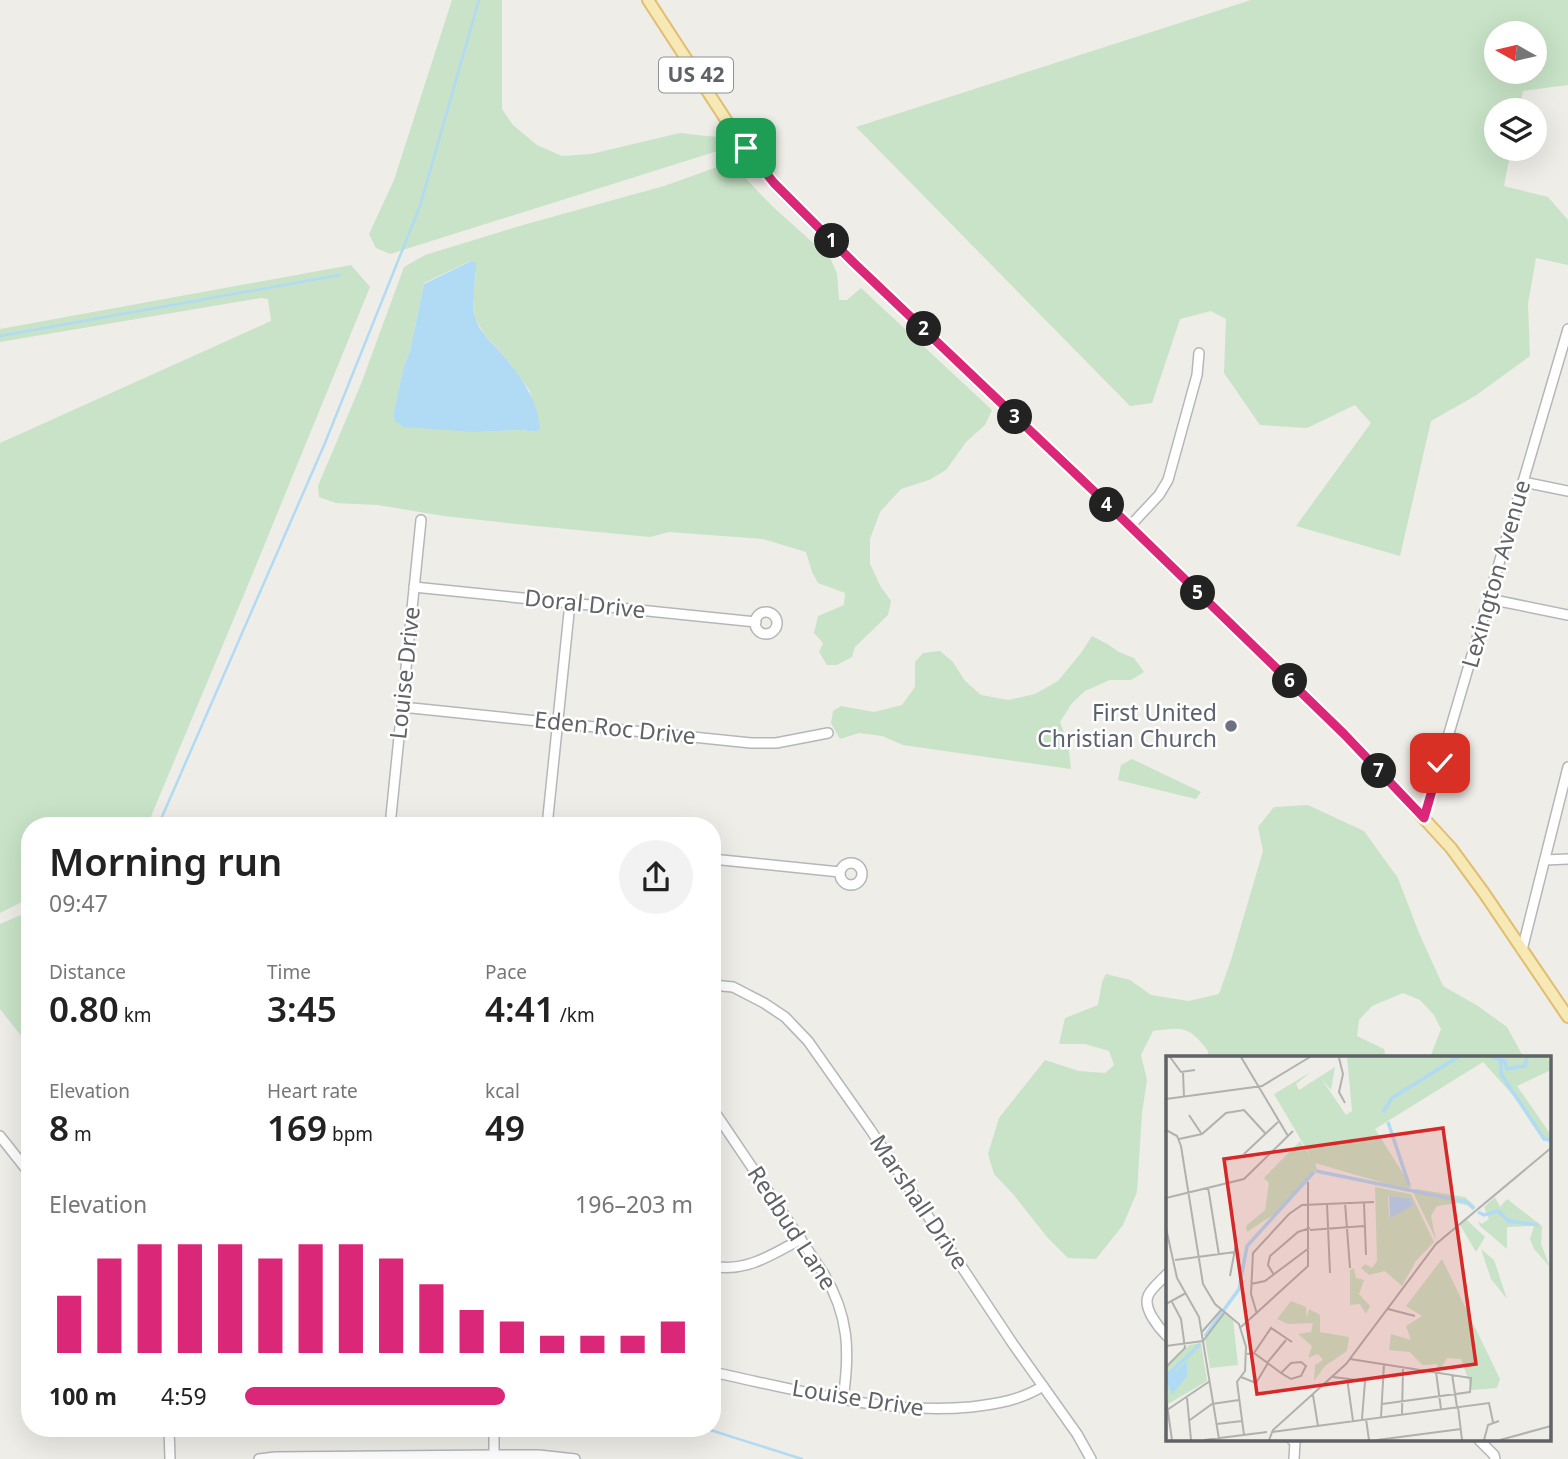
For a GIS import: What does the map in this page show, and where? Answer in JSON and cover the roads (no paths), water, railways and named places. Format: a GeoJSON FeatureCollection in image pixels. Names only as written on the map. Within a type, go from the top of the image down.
{"type":"FeatureCollection","features":[{"type":"Feature","properties":{"kind":"main road","name":"US 42"},"geometry":{"type":"LineString","coordinates":[[648,0],[746,148],[774,183],[1344,734],[1424,818],[1451,848],[1484,893],[1568,1017]]}},
{"type":"Feature","properties":{"kind":"street","name":"Lexington Avenue"},"geometry":{"type":"LineString","coordinates":[[1424,818],[1568,329]]}},
{"type":"Feature","properties":{"kind":"street"},"geometry":{"type":"LineString","coordinates":[[1130,526],[1159,495],[1168,480],[1197,375],[1199,353]]}},
{"type":"Feature","properties":{"kind":"street"},"geometry":{"type":"LineString","coordinates":[[1523,482],[1568,491]]}},
{"type":"Feature","properties":{"kind":"street","name":"Louise Drive"},"geometry":{"type":"LineString","coordinates":[[391,817],[421,520]]}},
{"type":"Feature","properties":{"kind":"street","name":"Doral Drive"},"geometry":{"type":"LineString","coordinates":[[414,587],[756,622]]}},
{"type":"Feature","properties":{"kind":"street"},"geometry":{"type":"LineString","coordinates":[[1489,599],[1568,615]]}},
{"type":"Feature","properties":{"kind":"street"},"geometry":{"type":"LineString","coordinates":[[548,817],[569,603]]}},
{"type":"Feature","properties":{"kind":"street","name":"Eden Roc Drive"},"geometry":{"type":"LineString","coordinates":[[402,707],[760,743],[776,743],[828,733]]}},
{"type":"Feature","properties":{"kind":"street"},"geometry":{"type":"LineString","coordinates":[[1522,950],[1568,767]]}},
{"type":"Feature","properties":{"kind":"street"},"geometry":{"type":"LineString","coordinates":[[1545,860],[1568,859]]}},
{"type":"Feature","properties":{"kind":"street"},"geometry":{"type":"LineString","coordinates":[[721,860],[840,872]]}},
{"type":"Feature","properties":{"kind":"street","name":"Marshall Drive"},"geometry":{"type":"LineString","coordinates":[[721,986],[733,987],[764,1003],[785,1017],[808,1041],[1077,1434],[1091,1459]]}},
{"type":"Feature","properties":{"kind":"street","name":"Redbud Lane"},"geometry":{"type":"LineString","coordinates":[[721,1121],[830,1283],[843,1315],[848,1354],[843,1399]]}},
{"type":"Feature","properties":{"kind":"street"},"geometry":{"type":"LineString","coordinates":[[0,1136],[21,1163]]}},
{"type":"Feature","properties":{"kind":"street"},"geometry":{"type":"LineString","coordinates":[[721,1267],[754,1263],[801,1239]]}},
{"type":"Feature","properties":{"kind":"street"},"geometry":{"type":"LineString","coordinates":[[1166,1275],[1149,1295],[1147,1305],[1166,1335]]}},
{"type":"Feature","properties":{"kind":"street","name":"Louise Drive"},"geometry":{"type":"LineString","coordinates":[[721,1374],[843,1399],[904,1408],[951,1409],[1000,1403],[1024,1396],[1043,1386]]}},
{"type":"Feature","properties":{"kind":"street"},"geometry":{"type":"LineString","coordinates":[[169,1437],[170,1459]]}},
{"type":"Feature","properties":{"kind":"street"},"geometry":{"type":"LineString","coordinates":[[494,1455],[495,1437]]}},
{"type":"Feature","properties":{"kind":"street"},"geometry":{"type":"LineString","coordinates":[[1481,1442],[1495,1459]]}},
{"type":"Feature","properties":{"kind":"street"},"geometry":{"type":"LineString","coordinates":[[259,1459],[494,1455],[540,1455],[575,1459]]}},
{"type":"Feature","properties":{"kind":"water"},"geometry":{"type":"Polygon","coordinates":[[[471,261],[476,263],[473,304],[475,317],[486,336],[526,387],[538,417],[540,428],[536,432],[476,432],[404,427],[395,421],[393,416],[424,284],[471,261]]]}},
{"type":"Feature","properties":{"kind":"waterway"},"geometry":{"type":"LineString","coordinates":[[162,817],[325,443],[420,206],[479,0]]}},
{"type":"Feature","properties":{"kind":"waterway"},"geometry":{"type":"LineString","coordinates":[[0,336],[340,275]]}},
{"type":"Feature","properties":{"kind":"waterway"},"geometry":{"type":"LineString","coordinates":[[721,1433],[802,1459]]}},
{"type":"Feature","properties":{"kind":"place","name":"First United Christian Church"},"geometry":{"type":"Point","coordinates":[1231,726]}}]}
